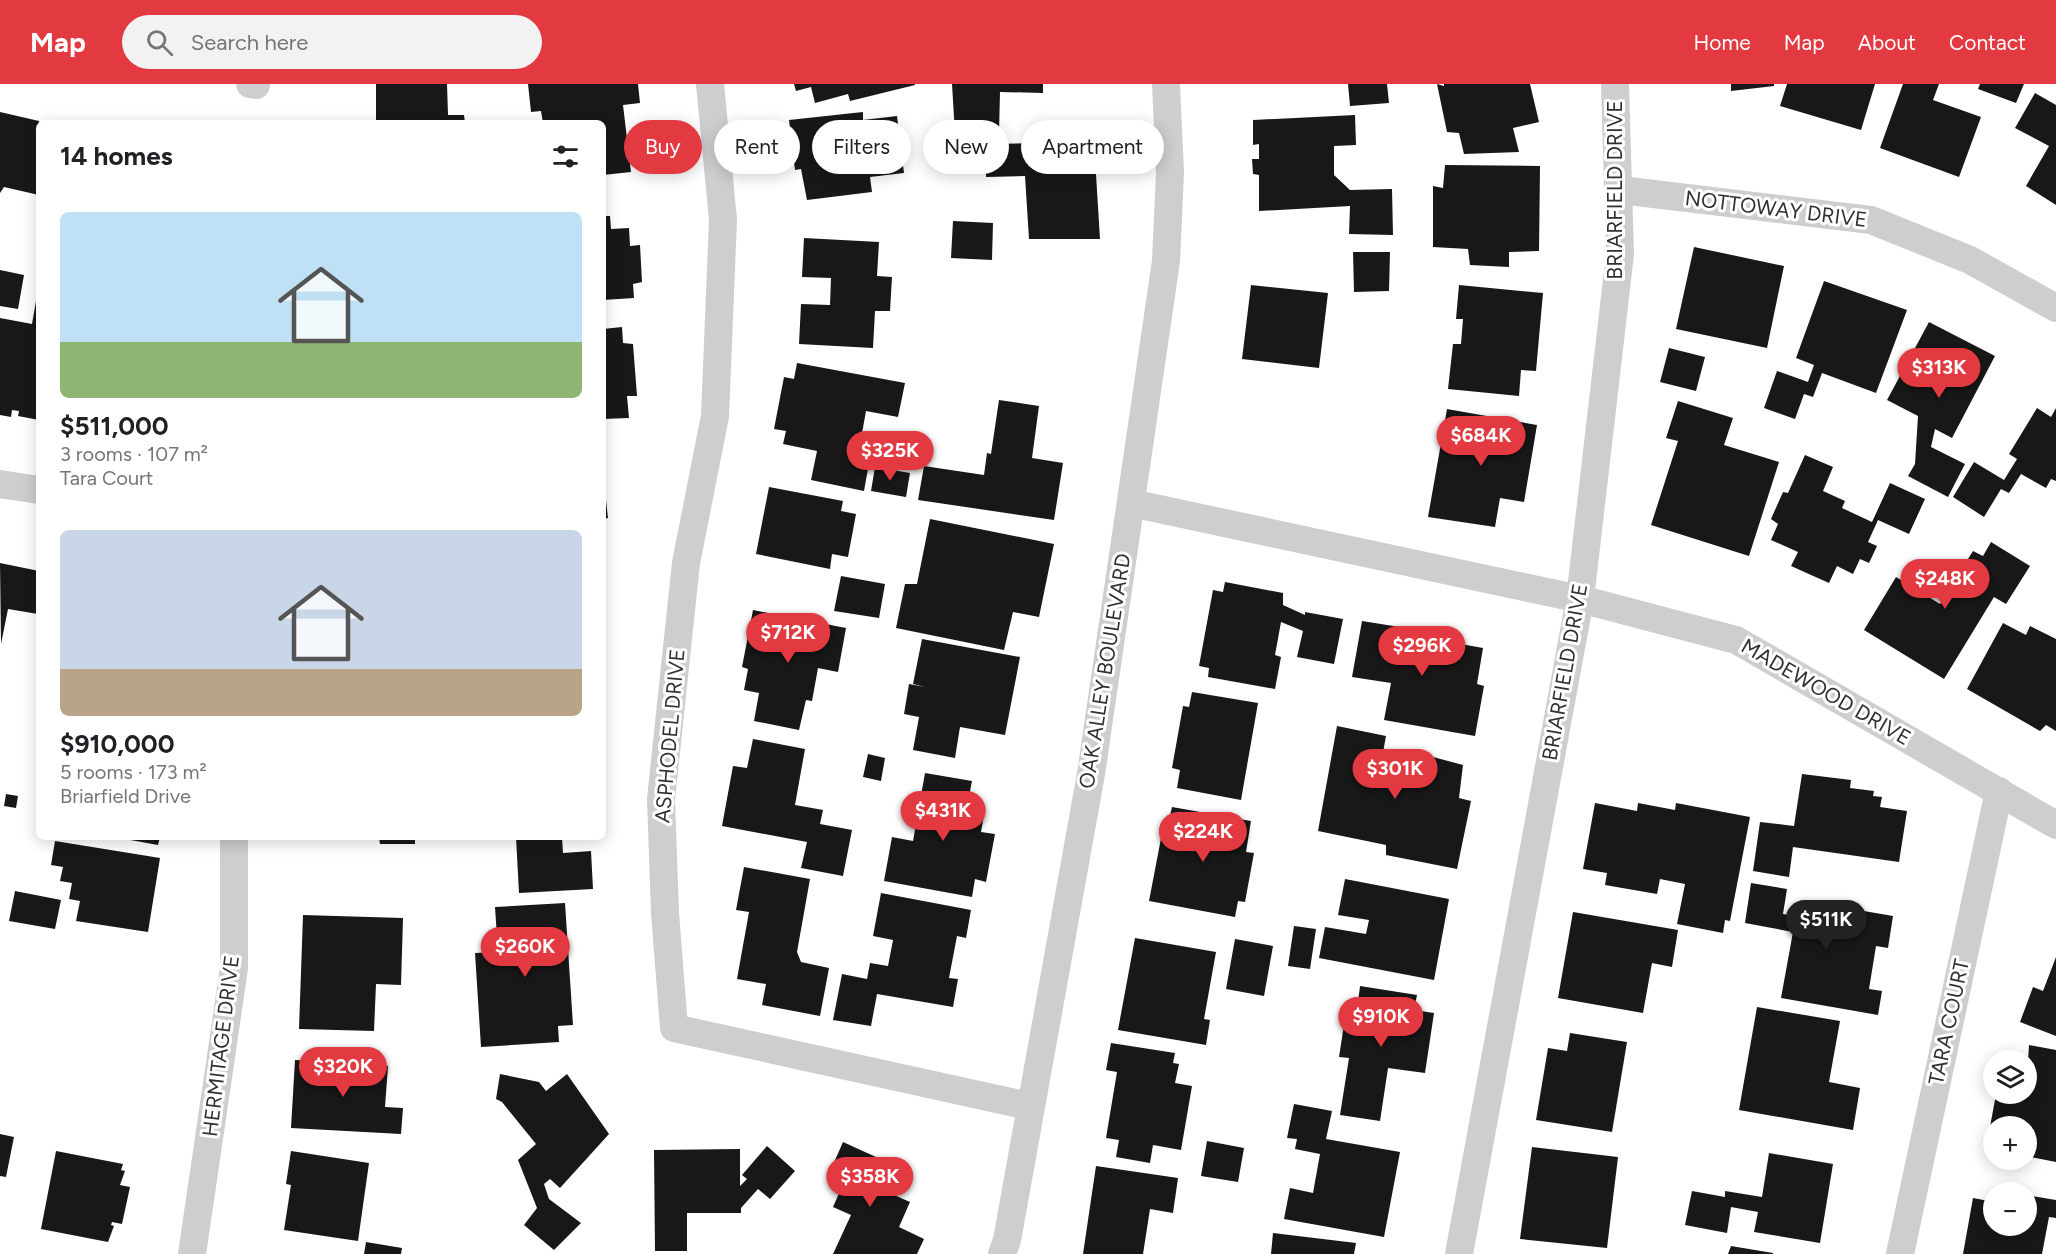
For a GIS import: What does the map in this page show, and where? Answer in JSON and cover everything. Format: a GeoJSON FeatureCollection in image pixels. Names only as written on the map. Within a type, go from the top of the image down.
{"type":"FeatureCollection","features":[{"type":"Feature","properties":{"kind":"street","name":"ASPHODEL DRIVE"},"geometry":{"type":"LineString","coordinates":[[710,84],[723,220],[715,416],[686,562],[661,799],[665,913],[674,1028],[1029,1106]]}},
{"type":"Feature","properties":{"kind":"street","name":"OAK ALLEY BOULEVARD"},"geometry":{"type":"LineString","coordinates":[[1002,1254],[1007,1240],[1029,1106],[1091,774],[1166,261],[1170,173],[1166,84]]}},
{"type":"Feature","properties":{"kind":"street","name":"BRIARFIELD DRIVE"},"geometry":{"type":"LineString","coordinates":[[1459,1254],[1580,599],[1620,254],[1620,190],[1615,84]]}},
{"type":"Feature","properties":{"kind":"street","name":"NOTTOWAY DRIVE"},"geometry":{"type":"LineString","coordinates":[[1620,190],[1871,220],[1970,261],[2056,308]]}},
{"type":"Feature","properties":{"kind":"street"},"geometry":{"type":"LineString","coordinates":[[0,484],[36,490]]}},
{"type":"Feature","properties":{"kind":"street","name":"MADEWOOD DRIVE"},"geometry":{"type":"LineString","coordinates":[[1131,503],[1580,599],[1736,640],[2056,825]]}},
{"type":"Feature","properties":{"kind":"street","name":"TARA COURT"},"geometry":{"type":"LineString","coordinates":[[1900,1254],[1999,791]]}},
{"type":"Feature","properties":{"kind":"street","name":"HERMITAGE DRIVE"},"geometry":{"type":"LineString","coordinates":[[192,1254],[234,968],[234,840]]}},
{"type":"Feature","properties":{"kind":"building"},"geometry":{"type":"Polygon","coordinates":[[[376,84],[447,84],[448,115],[464,115],[465,120],[376,120],[376,84]]]}},
{"type":"Feature","properties":{"kind":"building"},"geometry":{"type":"Polygon","coordinates":[[[528,84],[638,84],[640,103],[623,105],[624,173],[606,175],[606,120],[542,120],[541,111],[531,112],[528,84]]]}},
{"type":"Feature","properties":{"kind":"building"},"geometry":{"type":"Polygon","coordinates":[[[794,84],[915,85],[850,101],[848,94],[815,103],[811,87],[796,91],[794,84]]]}},
{"type":"Feature","properties":{"kind":"building"},"geometry":{"type":"Polygon","coordinates":[[[952,84],[1043,84],[1043,93],[1000,92],[999,120],[954,120],[952,84]]]}},
{"type":"Feature","properties":{"kind":"building"},"geometry":{"type":"Polygon","coordinates":[[[1348,84],[1387,84],[1389,103],[1350,106],[1348,84]]]}},
{"type":"Feature","properties":{"kind":"building"},"geometry":{"type":"Polygon","coordinates":[[[1437,84],[1444,86],[1444,84],[1530,84],[1539,122],[1513,128],[1519,152],[1464,154],[1459,133],[1447,132],[1437,84]]]}},
{"type":"Feature","properties":{"kind":"building"},"geometry":{"type":"Polygon","coordinates":[[[1731,84],[1774,84],[1774,86],[1731,91],[1731,84]]]}},
{"type":"Feature","properties":{"kind":"building"},"geometry":{"type":"Polygon","coordinates":[[[1787,84],[1875,84],[1861,130],[1780,106],[1787,84]]]}},
{"type":"Feature","properties":{"kind":"building"},"geometry":{"type":"Polygon","coordinates":[[[1903,84],[1939,84],[1933,100],[1981,117],[1959,177],[1880,148],[1903,84]]]}},
{"type":"Feature","properties":{"kind":"building"},"geometry":{"type":"Polygon","coordinates":[[[1980,84],[2024,84],[2016,103],[1978,89],[1980,84]]]}},
{"type":"Feature","properties":{"kind":"building"},"geometry":{"type":"Polygon","coordinates":[[[2035,93],[2056,105],[2056,205],[2026,186],[2049,146],[2015,128],[2035,93]]]}},
{"type":"Feature","properties":{"kind":"building"},"geometry":{"type":"Polygon","coordinates":[[[0,112],[36,120],[36,194],[4,187],[0,193],[0,112]]]}},
{"type":"Feature","properties":{"kind":"building"},"geometry":{"type":"Polygon","coordinates":[[[863,112],[863,120],[812,120],[812,174],[896,174],[870,177],[872,192],[807,200],[800,169],[800,120],[789,120],[863,112]]]}},
{"type":"Feature","properties":{"kind":"building"},"geometry":{"type":"Polygon","coordinates":[[[1355,115],[1356,145],[1334,146],[1334,175],[1350,190],[1392,189],[1393,235],[1349,234],[1350,206],[1259,211],[1259,175],[1253,174],[1252,159],[1259,159],[1259,144],[1253,145],[1253,120],[1355,115]]]}},
{"type":"Feature","properties":{"kind":"building"},"geometry":{"type":"Polygon","coordinates":[[[897,116],[897,120],[863,120],[897,116]]]}},
{"type":"Feature","properties":{"kind":"building"},"geometry":{"type":"Polygon","coordinates":[[[1021,143],[1021,174],[1096,174],[1100,239],[1029,239],[1025,176],[986,177],[986,174],[1009,174],[1009,144],[1021,143]]]}},
{"type":"Feature","properties":{"kind":"building"},"geometry":{"type":"Polygon","coordinates":[[[1445,165],[1540,166],[1539,251],[1509,252],[1509,267],[1470,265],[1468,249],[1433,247],[1433,186],[1443,188],[1445,165]]]}},
{"type":"Feature","properties":{"kind":"building"},"geometry":{"type":"Polygon","coordinates":[[[606,216],[610,216],[611,229],[629,228],[630,246],[640,245],[642,282],[633,284],[634,298],[606,300],[606,216]]]}},
{"type":"Feature","properties":{"kind":"building"},"geometry":{"type":"Polygon","coordinates":[[[953,221],[993,223],[992,260],[951,258],[953,221]]]}},
{"type":"Feature","properties":{"kind":"building"},"geometry":{"type":"Polygon","coordinates":[[[804,238],[879,242],[877,276],[892,277],[890,311],[875,311],[873,348],[799,344],[801,304],[830,305],[831,278],[802,277],[804,238]]]}},
{"type":"Feature","properties":{"kind":"building"},"geometry":{"type":"Polygon","coordinates":[[[1694,247],[1784,266],[1767,348],[1676,329],[1694,247]]]}},
{"type":"Feature","properties":{"kind":"building"},"geometry":{"type":"Polygon","coordinates":[[[1353,252],[1390,252],[1389,291],[1354,292],[1353,252]]]}},
{"type":"Feature","properties":{"kind":"building"},"geometry":{"type":"Polygon","coordinates":[[[0,270],[24,275],[18,309],[0,306],[0,270]]]}},
{"type":"Feature","properties":{"kind":"building"},"geometry":{"type":"Polygon","coordinates":[[[1824,281],[1907,310],[1876,393],[1822,373],[1813,397],[1804,394],[1795,419],[1764,408],[1777,371],[1808,382],[1814,365],[1796,358],[1824,281]]]}},
{"type":"Feature","properties":{"kind":"building"},"geometry":{"type":"Polygon","coordinates":[[[1251,285],[1328,293],[1319,368],[1242,359],[1251,285]]]}},
{"type":"Feature","properties":{"kind":"building"},"geometry":{"type":"Polygon","coordinates":[[[1459,285],[1543,293],[1536,371],[1521,370],[1519,396],[1448,389],[1453,344],[1461,344],[1463,319],[1456,319],[1459,285]]]}},
{"type":"Feature","properties":{"kind":"building"},"geometry":{"type":"Polygon","coordinates":[[[36,301],[36,419],[18,416],[19,411],[12,410],[11,417],[0,415],[0,318],[32,324],[36,301]]]}},
{"type":"Feature","properties":{"kind":"building"},"geometry":{"type":"Polygon","coordinates":[[[1929,322],[1995,356],[1952,438],[1935,429],[1931,447],[1965,464],[1948,497],[1908,476],[1915,464],[1918,416],[1887,400],[1929,322]]]}},
{"type":"Feature","properties":{"kind":"building"},"geometry":{"type":"Polygon","coordinates":[[[622,327],[623,343],[633,344],[637,396],[627,396],[629,418],[606,419],[606,329],[622,327]]]}},
{"type":"Feature","properties":{"kind":"building"},"geometry":{"type":"Polygon","coordinates":[[[1669,348],[1705,357],[1696,391],[1660,382],[1669,348]]]}},
{"type":"Feature","properties":{"kind":"building"},"geometry":{"type":"Polygon","coordinates":[[[797,363],[905,383],[898,417],[866,411],[859,450],[871,452],[864,491],[811,480],[817,451],[783,444],[786,431],[774,429],[784,377],[794,379],[797,363]]]}},
{"type":"Feature","properties":{"kind":"building"},"geometry":{"type":"Polygon","coordinates":[[[999,400],[1039,406],[1032,458],[1063,463],[1054,520],[918,500],[924,466],[984,475],[987,453],[991,454],[999,400]]]}},
{"type":"Feature","properties":{"kind":"building"},"geometry":{"type":"Polygon","coordinates":[[[1678,401],[1733,418],[1724,445],[1779,462],[1749,556],[1651,525],[1678,441],[1666,438],[1678,401]]]}},
{"type":"Feature","properties":{"kind":"building"},"geometry":{"type":"Polygon","coordinates":[[[2037,408],[2051,417],[2056,408],[2056,481],[2051,479],[2046,488],[2021,474],[2009,493],[2001,489],[1984,517],[1953,497],[1974,462],[2004,480],[2017,459],[2009,454],[2037,408]]]}},
{"type":"Feature","properties":{"kind":"building"},"geometry":{"type":"Polygon","coordinates":[[[1447,409],[1537,425],[1524,502],[1500,498],[1495,527],[1428,517],[1447,409]]]}},
{"type":"Feature","properties":{"kind":"building"},"geometry":{"type":"Polygon","coordinates":[[[1805,455],[1833,467],[1823,491],[1845,501],[1842,508],[1872,522],[1890,483],[1925,499],[1909,534],[1878,520],[1868,542],[1877,546],[1869,563],[1860,559],[1853,574],[1837,566],[1829,583],[1791,566],[1798,552],[1771,540],[1778,524],[1771,519],[1783,492],[1788,493],[1805,455]]]}},
{"type":"Feature","properties":{"kind":"building"},"geometry":{"type":"Polygon","coordinates":[[[875,467],[910,473],[906,497],[871,491],[875,467]]]}},
{"type":"Feature","properties":{"kind":"building"},"geometry":{"type":"Polygon","coordinates":[[[769,487],[843,501],[841,511],[856,514],[848,557],[832,554],[830,569],[756,554],[769,487]]]}},
{"type":"Feature","properties":{"kind":"building"},"geometry":{"type":"Polygon","coordinates":[[[930,519],[1054,544],[1039,617],[1013,612],[1004,650],[896,628],[905,584],[917,584],[930,519]]]}},
{"type":"Feature","properties":{"kind":"building"},"geometry":{"type":"Polygon","coordinates":[[[1991,542],[2030,566],[2006,604],[1994,597],[1944,679],[1864,630],[1896,577],[1940,604],[1973,551],[1983,556],[1991,542]]]}},
{"type":"Feature","properties":{"kind":"building"},"geometry":{"type":"Polygon","coordinates":[[[0,563],[36,570],[36,614],[8,609],[1,644],[0,563]]]}},
{"type":"Feature","properties":{"kind":"building"},"geometry":{"type":"Polygon","coordinates":[[[841,576],[885,584],[879,618],[834,611],[841,576]]]}},
{"type":"Feature","properties":{"kind":"building"},"geometry":{"type":"Polygon","coordinates":[[[1225,582],[1283,593],[1283,605],[1305,615],[1305,612],[1343,619],[1334,664],[1297,657],[1303,631],[1281,622],[1275,655],[1281,657],[1275,689],[1208,677],[1209,668],[1199,666],[1213,590],[1223,592],[1225,582]]]}},
{"type":"Feature","properties":{"kind":"building"},"geometry":{"type":"Polygon","coordinates":[[[753,610],[846,628],[838,672],[818,668],[812,701],[806,700],[799,730],[754,721],[759,693],[744,690],[748,669],[742,667],[753,610]]]}},
{"type":"Feature","properties":{"kind":"building"},"geometry":{"type":"Polygon","coordinates":[[[1362,621],[1431,632],[1433,639],[1483,648],[1477,684],[1484,686],[1475,736],[1384,720],[1391,683],[1352,677],[1362,621]]]}},
{"type":"Feature","properties":{"kind":"building"},"geometry":{"type":"Polygon","coordinates":[[[2003,623],[2026,635],[2030,626],[2056,639],[2056,731],[2046,725],[2040,731],[1967,689],[2003,623]]]}},
{"type":"Feature","properties":{"kind":"building"},"geometry":{"type":"Polygon","coordinates":[[[922,639],[1020,657],[1005,735],[960,727],[955,758],[913,750],[919,717],[904,714],[909,684],[925,687],[913,684],[922,639]]]}},
{"type":"Feature","properties":{"kind":"building"},"geometry":{"type":"Polygon","coordinates":[[[1192,692],[1258,703],[1241,800],[1177,788],[1180,770],[1172,768],[1183,706],[1189,707],[1192,692]]]}},
{"type":"Feature","properties":{"kind":"building"},"geometry":{"type":"Polygon","coordinates":[[[1337,726],[1386,736],[1382,758],[1405,761],[1407,750],[1463,765],[1459,798],[1471,801],[1457,869],[1386,855],[1386,845],[1318,831],[1337,726]]]}},
{"type":"Feature","properties":{"kind":"building"},"geometry":{"type":"Polygon","coordinates":[[[753,739],[805,749],[795,805],[823,810],[820,824],[852,830],[843,876],[801,868],[807,842],[722,826],[733,766],[747,768],[753,739]]]}},
{"type":"Feature","properties":{"kind":"building"},"geometry":{"type":"Polygon","coordinates":[[[868,754],[885,758],[881,781],[863,777],[868,754]]]}},
{"type":"Feature","properties":{"kind":"building"},"geometry":{"type":"Polygon","coordinates":[[[925,773],[972,781],[966,812],[984,815],[981,832],[995,834],[986,882],[975,879],[972,897],[884,881],[892,837],[913,841],[925,773]]]}},
{"type":"Feature","properties":{"kind":"building"},"geometry":{"type":"Polygon","coordinates":[[[1802,774],[1851,780],[1850,788],[1874,791],[1873,796],[1882,797],[1880,807],[1907,811],[1899,862],[1793,847],[1789,877],[1753,871],[1760,822],[1794,826],[1802,774]]]}},
{"type":"Feature","properties":{"kind":"building"},"geometry":{"type":"Polygon","coordinates":[[[6,794],[18,796],[16,808],[4,806],[6,794]]]}},
{"type":"Feature","properties":{"kind":"building"},"geometry":{"type":"Polygon","coordinates":[[[1595,803],[1637,811],[1638,803],[1675,810],[1676,803],[1750,817],[1730,921],[1725,920],[1723,933],[1677,924],[1685,884],[1660,879],[1657,894],[1605,885],[1607,873],[1583,869],[1595,803]]]}},
{"type":"Feature","properties":{"kind":"building"},"geometry":{"type":"Polygon","coordinates":[[[1172,807],[1251,821],[1246,852],[1254,853],[1245,902],[1238,901],[1235,917],[1149,901],[1163,828],[1167,829],[1172,807]]]}},
{"type":"Feature","properties":{"kind":"building"},"geometry":{"type":"Polygon","coordinates":[[[130,840],[159,840],[158,845],[130,840]]]}},
{"type":"Feature","properties":{"kind":"building"},"geometry":{"type":"Polygon","coordinates":[[[379,840],[415,840],[415,844],[380,844],[379,840]]]}},
{"type":"Feature","properties":{"kind":"building"},"geometry":{"type":"Polygon","coordinates":[[[516,840],[562,840],[563,853],[591,851],[593,889],[519,893],[516,840]]]}},
{"type":"Feature","properties":{"kind":"building"},"geometry":{"type":"Polygon","coordinates":[[[55,841],[160,858],[148,932],[76,921],[80,901],[69,899],[72,883],[60,881],[63,867],[51,865],[55,841]]]}},
{"type":"Feature","properties":{"kind":"building"},"geometry":{"type":"Polygon","coordinates":[[[744,867],[810,879],[797,952],[801,962],[829,968],[820,1016],[762,1005],[766,984],[737,979],[749,912],[736,910],[744,867]]]}},
{"type":"Feature","properties":{"kind":"building"},"geometry":{"type":"Polygon","coordinates":[[[1345,879],[1449,899],[1434,980],[1319,958],[1325,927],[1366,934],[1369,920],[1338,915],[1345,879]]]}},
{"type":"Feature","properties":{"kind":"building"},"geometry":{"type":"Polygon","coordinates":[[[1751,883],[1787,889],[1783,914],[1826,922],[1829,905],[1893,916],[1888,948],[1876,946],[1869,989],[1882,991],[1878,1015],[1781,998],[1793,932],[1745,923],[1751,883]]]}},
{"type":"Feature","properties":{"kind":"building"},"geometry":{"type":"Polygon","coordinates":[[[15,891],[61,900],[55,929],[9,921],[15,891]]]}},
{"type":"Feature","properties":{"kind":"building"},"geometry":{"type":"Polygon","coordinates":[[[881,893],[971,910],[966,938],[957,936],[949,978],[958,979],[953,1007],[877,994],[871,1026],[833,1020],[842,974],[867,979],[870,963],[888,966],[893,940],[873,936],[881,893]]]}},
{"type":"Feature","properties":{"kind":"building"},"geometry":{"type":"Polygon","coordinates":[[[565,903],[573,1025],[558,1026],[559,1042],[481,1047],[475,953],[498,952],[495,907],[565,903]]]}},
{"type":"Feature","properties":{"kind":"building"},"geometry":{"type":"Polygon","coordinates":[[[1573,912],[1678,930],[1672,967],[1652,963],[1643,1013],[1558,998],[1573,912]]]}},
{"type":"Feature","properties":{"kind":"building"},"geometry":{"type":"Polygon","coordinates":[[[303,915],[403,918],[401,985],[376,984],[374,1031],[299,1029],[303,915]]]}},
{"type":"Feature","properties":{"kind":"building"},"geometry":{"type":"Polygon","coordinates":[[[1294,926],[1316,929],[1310,969],[1288,966],[1294,926]]]}},
{"type":"Feature","properties":{"kind":"building"},"geometry":{"type":"Polygon","coordinates":[[[1135,938],[1216,952],[1204,1019],[1210,1020],[1206,1045],[1118,1030],[1135,938]]]}},
{"type":"Feature","properties":{"kind":"building"},"geometry":{"type":"Polygon","coordinates":[[[1235,939],[1273,946],[1264,996],[1226,989],[1235,939]]]}},
{"type":"Feature","properties":{"kind":"building"},"geometry":{"type":"Polygon","coordinates":[[[2056,957],[2056,1036],[2020,1022],[2033,987],[2043,991],[2056,957]]]}},
{"type":"Feature","properties":{"kind":"building"},"geometry":{"type":"Polygon","coordinates":[[[1360,986],[1417,995],[1414,1010],[1434,1013],[1425,1073],[1388,1068],[1380,1121],[1340,1115],[1349,1058],[1339,1057],[1345,1018],[1356,1019],[1360,986]]]}},
{"type":"Feature","properties":{"kind":"building"},"geometry":{"type":"Polygon","coordinates":[[[1757,1007],[1840,1021],[1829,1082],[1860,1088],[1853,1130],[1739,1110],[1757,1007]]]}},
{"type":"Feature","properties":{"kind":"building"},"geometry":{"type":"Polygon","coordinates":[[[1570,1033],[1627,1042],[1612,1132],[1536,1120],[1548,1048],[1567,1051],[1570,1033]]]}},
{"type":"Feature","properties":{"kind":"building"},"geometry":{"type":"Polygon","coordinates":[[[1111,1043],[1175,1053],[1173,1063],[1179,1064],[1175,1083],[1192,1086],[1181,1150],[1153,1145],[1150,1163],[1116,1157],[1119,1140],[1106,1138],[1117,1072],[1106,1070],[1111,1043]]]}},
{"type":"Feature","properties":{"kind":"building"},"geometry":{"type":"Polygon","coordinates":[[[2029,1045],[2056,1050],[2056,1162],[2037,1158],[2037,1116],[1992,1116],[1994,1104],[2037,1104],[2037,1050],[2029,1050],[2029,1045]]]}},
{"type":"Feature","properties":{"kind":"building"},"geometry":{"type":"Polygon","coordinates":[[[295,1060],[388,1066],[385,1107],[403,1108],[401,1134],[291,1128],[295,1060]]]}},
{"type":"Feature","properties":{"kind":"building"},"geometry":{"type":"Polygon","coordinates":[[[500,1074],[539,1082],[546,1091],[567,1074],[609,1134],[560,1188],[550,1179],[544,1184],[549,1199],[581,1223],[554,1250],[524,1225],[537,1208],[518,1160],[536,1144],[502,1102],[496,1099],[500,1074]]]}},
{"type":"Feature","properties":{"kind":"building"},"geometry":{"type":"Polygon","coordinates":[[[1294,1104],[1332,1111],[1326,1139],[1400,1152],[1384,1237],[1284,1219],[1290,1188],[1313,1193],[1320,1154],[1295,1149],[1297,1139],[1287,1138],[1294,1104]]]}},
{"type":"Feature","properties":{"kind":"building"},"geometry":{"type":"Polygon","coordinates":[[[0,1134],[14,1137],[6,1177],[0,1176],[0,1134]]]}},
{"type":"Feature","properties":{"kind":"building"},"geometry":{"type":"Polygon","coordinates":[[[1207,1141],[1244,1148],[1238,1182],[1201,1176],[1207,1141]]]}},
{"type":"Feature","properties":{"kind":"building"},"geometry":{"type":"Polygon","coordinates":[[[843,1142],[887,1162],[876,1187],[910,1202],[899,1227],[924,1239],[917,1254],[833,1254],[851,1215],[833,1207],[844,1182],[829,1174],[843,1142]]]}},
{"type":"Feature","properties":{"kind":"building"},"geometry":{"type":"Polygon","coordinates":[[[767,1146],[795,1171],[770,1199],[758,1189],[741,1208],[741,1213],[687,1213],[687,1251],[655,1251],[654,1150],[740,1149],[740,1186],[747,1179],[742,1175],[767,1146]]]}},
{"type":"Feature","properties":{"kind":"building"},"geometry":{"type":"Polygon","coordinates":[[[1532,1147],[1618,1157],[1607,1248],[1520,1239],[1532,1147]]]}},
{"type":"Feature","properties":{"kind":"building"},"geometry":{"type":"Polygon","coordinates":[[[56,1151],[123,1164],[121,1170],[125,1171],[120,1185],[130,1187],[122,1224],[112,1222],[111,1225],[114,1226],[108,1242],[41,1229],[56,1151]]]}},
{"type":"Feature","properties":{"kind":"building"},"geometry":{"type":"Polygon","coordinates":[[[291,1151],[369,1163],[358,1241],[284,1230],[291,1185],[286,1184],[291,1151]]]}},
{"type":"Feature","properties":{"kind":"building"},"geometry":{"type":"Polygon","coordinates":[[[1769,1153],[1833,1164],[1820,1243],[1754,1232],[1758,1212],[1731,1207],[1727,1233],[1685,1225],[1692,1191],[1725,1197],[1725,1191],[1762,1197],[1769,1153]]]}},
{"type":"Feature","properties":{"kind":"building"},"geometry":{"type":"Polygon","coordinates":[[[1096,1166],[1178,1178],[1173,1213],[1150,1209],[1143,1254],[1083,1254],[1096,1166]]]}},
{"type":"Feature","properties":{"kind":"building"},"geometry":{"type":"Polygon","coordinates":[[[2037,1197],[2056,1200],[2056,1218],[2049,1217],[2042,1254],[1963,1254],[1973,1198],[1983,1200],[1983,1236],[2037,1236],[2037,1197]]]}},
{"type":"Feature","properties":{"kind":"building"},"geometry":{"type":"Polygon","coordinates":[[[1273,1233],[1356,1243],[1354,1254],[1271,1254],[1273,1233]]]}},
{"type":"Feature","properties":{"kind":"building"},"geometry":{"type":"Polygon","coordinates":[[[366,1242],[402,1248],[401,1254],[364,1254],[366,1242]]]}},
{"type":"Feature","properties":{"kind":"building"},"geometry":{"type":"Polygon","coordinates":[[[1731,1246],[1773,1253],[1773,1254],[1728,1254],[1731,1246]]]}}]}
